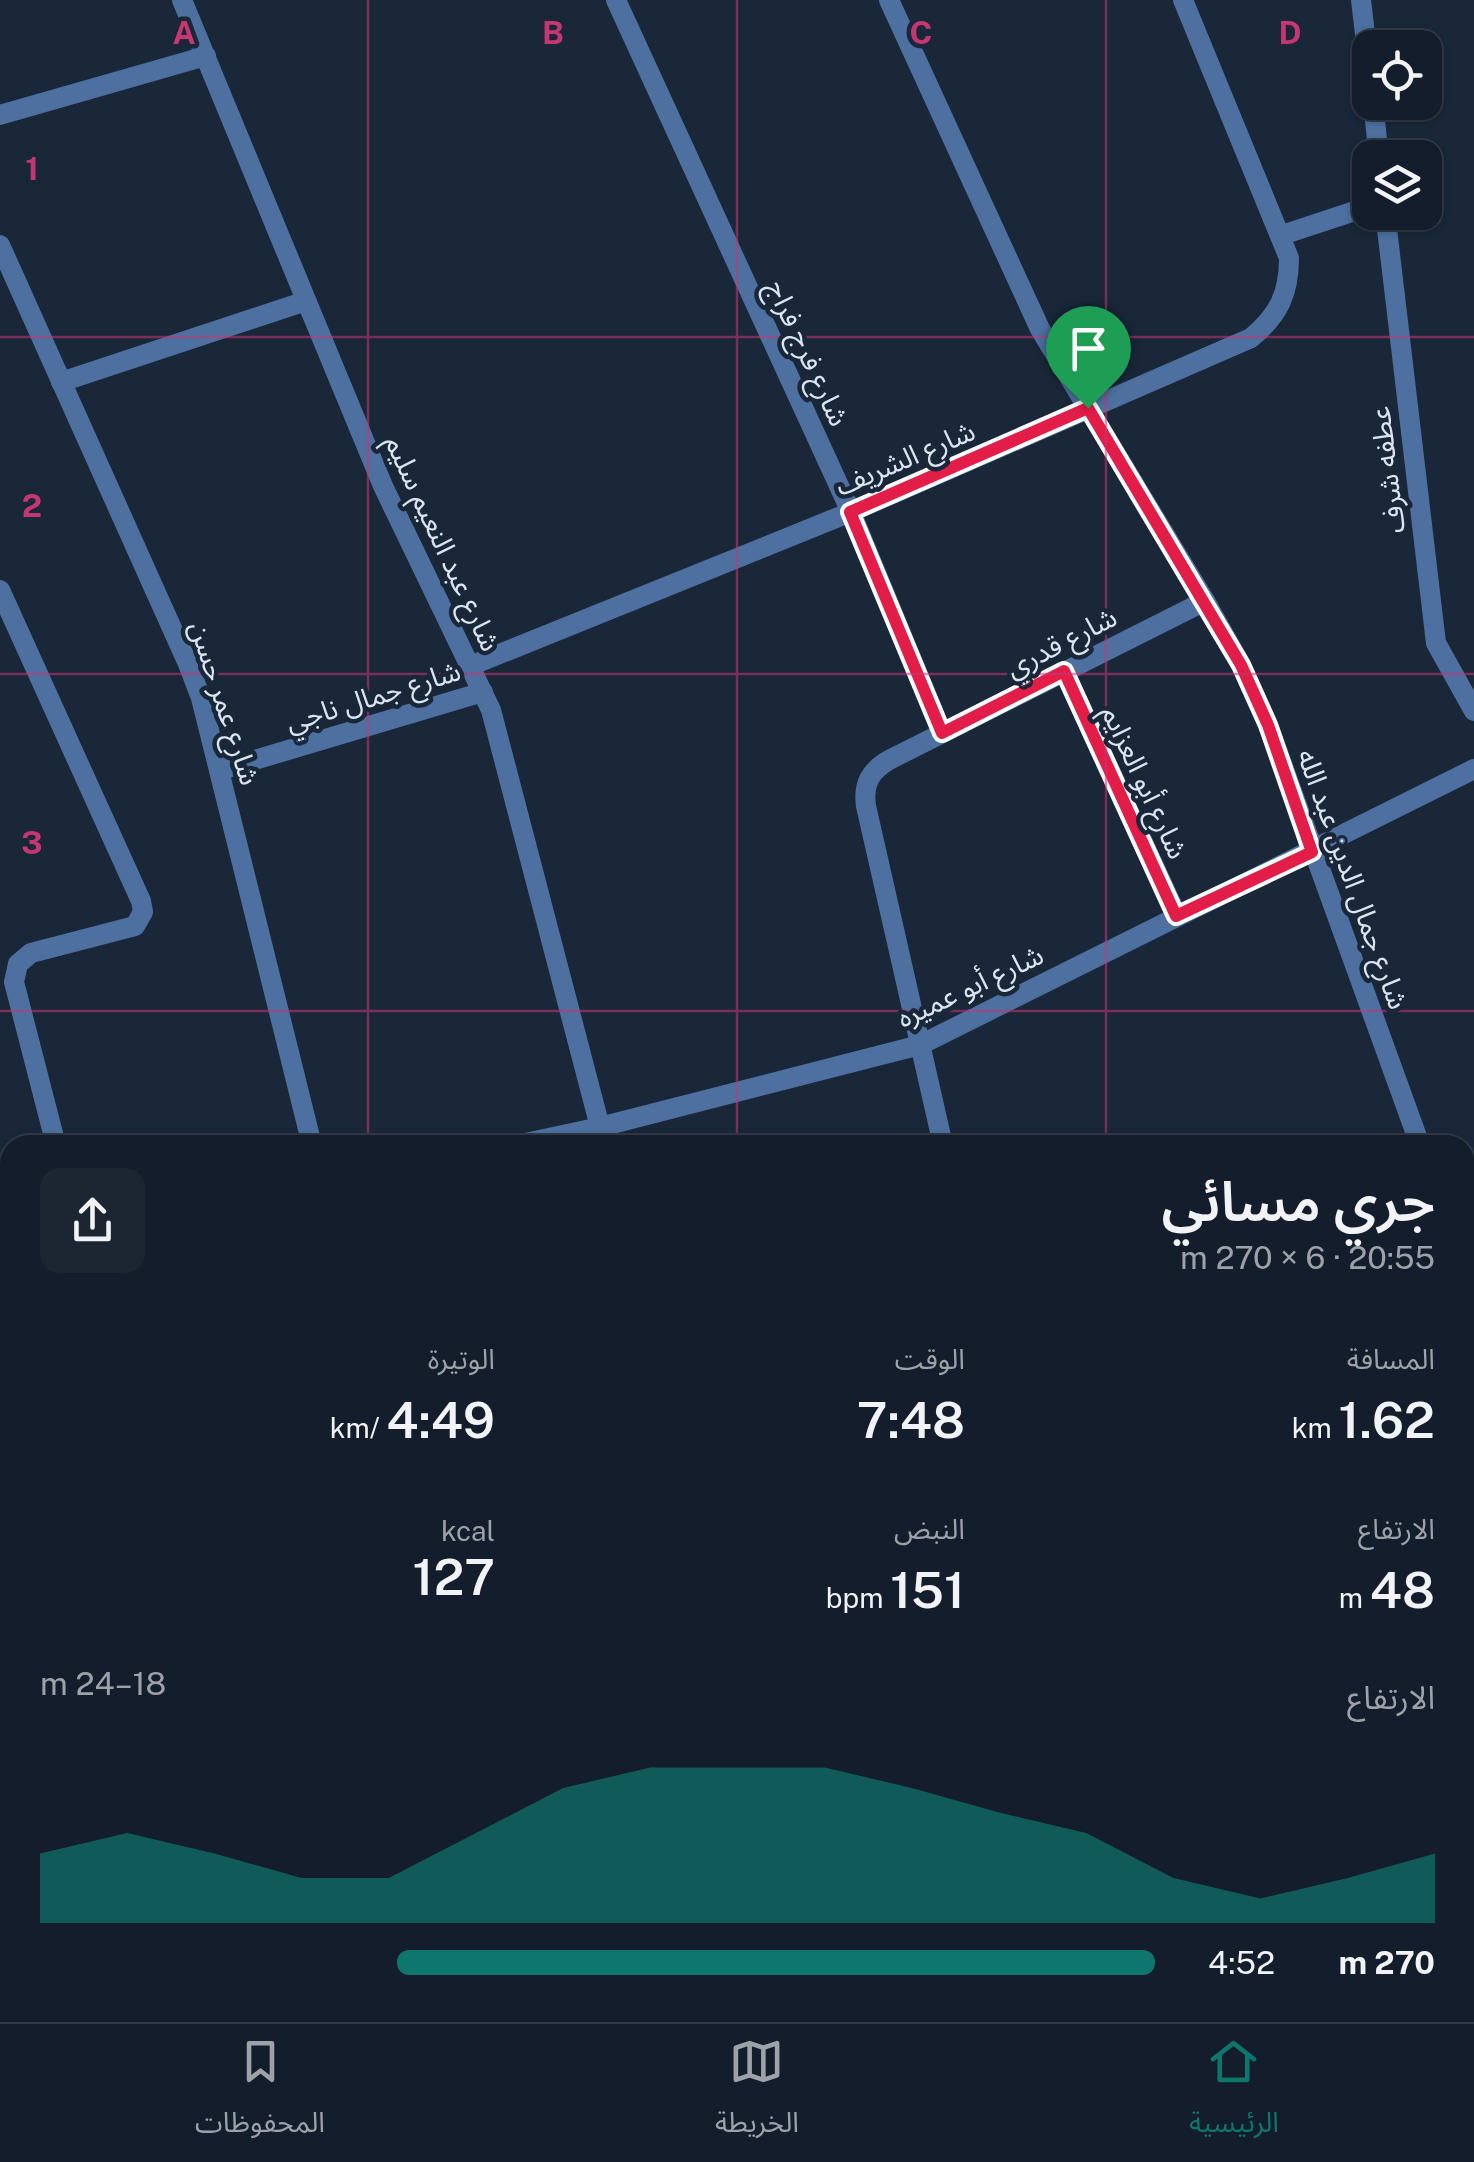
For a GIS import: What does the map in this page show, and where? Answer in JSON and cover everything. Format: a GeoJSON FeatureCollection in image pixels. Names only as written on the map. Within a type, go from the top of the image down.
{"type":"FeatureCollection","features":[{"type":"Feature","properties":{"kind":"street","name":"شارع عبد النعيم سليم"},"geometry":{"type":"LineString","coordinates":[[182,0],[383,486],[483,692],[504,749],[600,1128]]}},
{"type":"Feature","properties":{"kind":"street","name":"شارع فرج فراج"},"geometry":{"type":"LineString","coordinates":[[616,0],[850,512],[942,733]]}},
{"type":"Feature","properties":{"kind":"street","name":"شارع جمال الدين عبد الله"},"geometry":{"type":"LineString","coordinates":[[889,0],[1018,286],[1241,665],[1268,725],[1416,1135]]}},
{"type":"Feature","properties":{"kind":"street","name":"شارع الشريف"},"geometry":{"type":"LineString","coordinates":[[470,666],[850,512],[1251,338],[1270,323],[1282,304],[1289,281],[1289,258],[1182,0]]}},
{"type":"Feature","properties":{"kind":"street"},"geometry":{"type":"LineString","coordinates":[[1361,0],[1364,30]]}},
{"type":"Feature","properties":{"kind":"street"},"geometry":{"type":"LineString","coordinates":[[0,115],[206,56]]}},
{"type":"Feature","properties":{"kind":"street"},"geometry":{"type":"LineString","coordinates":[[1282,235],[1352,212]]}},
{"type":"Feature","properties":{"kind":"street","name":"عطفه شرف"},"geometry":{"type":"LineString","coordinates":[[1388,230],[1436,643],[1474,711]]}},
{"type":"Feature","properties":{"kind":"street","name":"شارع عمر حسن"},"geometry":{"type":"LineString","coordinates":[[0,245],[188,664],[221,770],[310,1135]]}},
{"type":"Feature","properties":{"kind":"street"},"geometry":{"type":"LineString","coordinates":[[61,382],[306,301]]}},
{"type":"Feature","properties":{"kind":"street"},"geometry":{"type":"LineString","coordinates":[[0,590],[142,901],[135,926],[31,953],[18,964],[14,982],[53,1135]]}},
{"type":"Feature","properties":{"kind":"street","name":"شارع قدري"},"geometry":{"type":"LineString","coordinates":[[940,1135],[864,792],[876,767],[1204,600]]}},
{"type":"Feature","properties":{"kind":"street","name":"شارع أبو العزايم"},"geometry":{"type":"LineString","coordinates":[[1064,671],[1176,916]]}},
{"type":"Feature","properties":{"kind":"street","name":"شارع جمال ناجي"},"geometry":{"type":"LineString","coordinates":[[221,770],[483,692]]}},
{"type":"Feature","properties":{"kind":"street","name":"شارع أبو عميره"},"geometry":{"type":"LineString","coordinates":[[565,1135],[920,1044],[1474,769]]}},
{"type":"Feature","properties":{"kind":"route"},"geometry":{"type":"LineString","coordinates":[[1088,408],[1241,665],[1268,725],[1312,852],[1176,916],[1064,671],[942,733],[850,512],[1088,408]]}}]}
